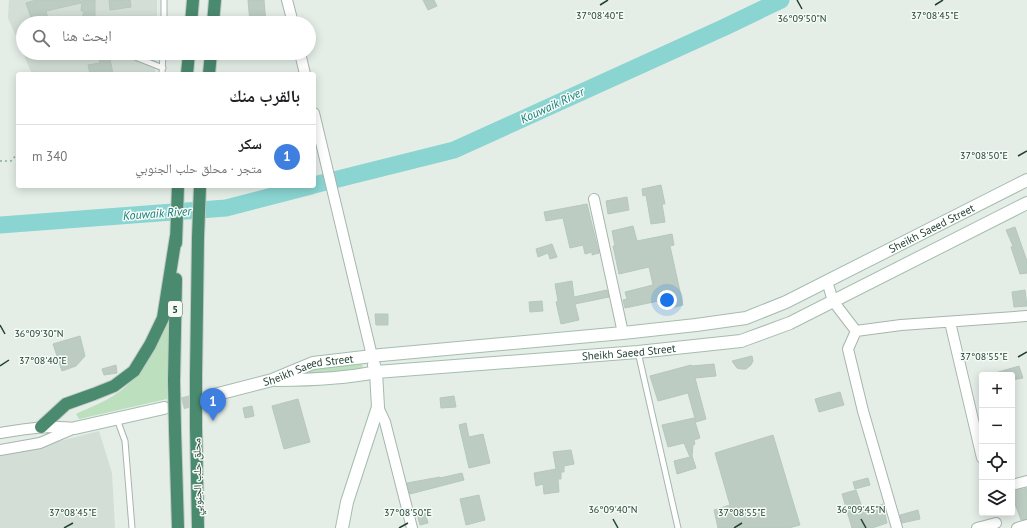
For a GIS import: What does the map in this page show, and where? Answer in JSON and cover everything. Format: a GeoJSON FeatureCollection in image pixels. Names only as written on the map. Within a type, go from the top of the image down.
{"type":"FeatureCollection","features":[{"type":"Feature","properties":{"kind":"highway"},"geometry":{"type":"LineString","coordinates":[[192,16],[193,0]]}},
{"type":"Feature","properties":{"kind":"highway"},"geometry":{"type":"LineString","coordinates":[[214,16],[215,0]]}},
{"type":"Feature","properties":{"kind":"highway"},"geometry":{"type":"LineString","coordinates":[[187,72],[188,60]]}},
{"type":"Feature","properties":{"kind":"highway"},"geometry":{"type":"LineString","coordinates":[[209,72],[210,60]]}},
{"type":"Feature","properties":{"kind":"highway","name":"5"},"geometry":{"type":"LineString","coordinates":[[176,236],[177,192]]}},
{"type":"Feature","properties":{"kind":"highway","name":"محلق حلب الجنوبي"},"geometry":{"type":"LineString","coordinates":[[198,528],[196,376],[200,192]]}},
{"type":"Feature","properties":{"kind":"highway"},"geometry":{"type":"LineString","coordinates":[[41,427],[66,404],[114,386],[134,370],[150,345],[163,318],[176,236]]}},
{"type":"Feature","properties":{"kind":"highway","name":"محلق حلب الجنوبي"},"geometry":{"type":"LineString","coordinates":[[176,236],[174,381],[178,528]]}},
{"type":"Feature","properties":{"kind":"main road","name":"Sheikh Saeed Street"},"geometry":{"type":"LineString","coordinates":[[272,380],[313,363],[372,356],[623,333],[746,318],[766,312],[1027,180]]}},
{"type":"Feature","properties":{"kind":"main road","name":"Sheikh Saeed Street"},"geometry":{"type":"LineString","coordinates":[[272,380],[313,380],[362,375],[376,372],[638,352],[741,341],[790,323],[1027,203]]}},
{"type":"Feature","properties":{"kind":"main road"},"geometry":{"type":"LineString","coordinates":[[342,528],[347,502],[378,407],[376,372],[372,356]]}},
{"type":"Feature","properties":{"kind":"main road"},"geometry":{"type":"LineString","coordinates":[[210,396],[272,380]]}},
{"type":"Feature","properties":{"kind":"main road"},"geometry":{"type":"LineString","coordinates":[[75,428],[164,408]]}},
{"type":"Feature","properties":{"kind":"street"},"geometry":{"type":"LineString","coordinates":[[287,0],[291,16]]}},
{"type":"Feature","properties":{"kind":"street"},"geometry":{"type":"LineString","coordinates":[[302,60],[305,72]]}},
{"type":"Feature","properties":{"kind":"street"},"geometry":{"type":"LineString","coordinates":[[316,121],[372,356]]}},
{"type":"Feature","properties":{"kind":"street"},"geometry":{"type":"LineString","coordinates":[[594,199],[623,333]]}},
{"type":"Feature","properties":{"kind":"street"},"geometry":{"type":"LineString","coordinates":[[827,281],[833,301],[856,331]]}},
{"type":"Feature","properties":{"kind":"street"},"geometry":{"type":"LineString","coordinates":[[856,331],[901,325],[1027,316]]}},
{"type":"Feature","properties":{"kind":"street"},"geometry":{"type":"LineString","coordinates":[[950,322],[979,445]]}},
{"type":"Feature","properties":{"kind":"street"},"geometry":{"type":"LineString","coordinates":[[856,331],[848,349],[863,411],[897,528]]}},
{"type":"Feature","properties":{"kind":"street"},"geometry":{"type":"LineString","coordinates":[[378,407],[385,422],[412,528]]}},
{"type":"Feature","properties":{"kind":"street"},"geometry":{"type":"LineString","coordinates":[[0,433],[41,427],[57,426],[75,428]]}},
{"type":"Feature","properties":{"kind":"street"},"geometry":{"type":"LineString","coordinates":[[0,450],[40,443],[75,428]]}},
{"type":"Feature","properties":{"kind":"street"},"geometry":{"type":"LineString","coordinates":[[1015,484],[1027,481]]}},
{"type":"Feature","properties":{"kind":"street"},"geometry":{"type":"LineString","coordinates":[[977,528],[996,521]]}},
{"type":"Feature","properties":{"kind":"street"},"geometry":{"type":"LineString","coordinates":[[1017,528],[1027,525]]}},
{"type":"Feature","properties":{"kind":"lane"},"geometry":{"type":"LineString","coordinates":[[164,0],[164,16]]}},
{"type":"Feature","properties":{"kind":"lane"},"geometry":{"type":"LineString","coordinates":[[143,60],[163,68]]}},
{"type":"Feature","properties":{"kind":"lane"},"geometry":{"type":"LineString","coordinates":[[162,72],[163,60]]}},
{"type":"Feature","properties":{"kind":"lane"},"geometry":{"type":"LineString","coordinates":[[638,352],[678,528]]}},
{"type":"Feature","properties":{"kind":"lane"},"geometry":{"type":"LineString","coordinates":[[117,419],[125,441],[132,528]]}},
{"type":"Feature","properties":{"kind":"path"},"geometry":{"type":"LineString","coordinates":[[0,161],[11,161],[16,155]]}},
{"type":"Feature","properties":{"kind":"shaded area"},"geometry":{"type":"Polygon","coordinates":[[[9,0],[157,0],[157,16],[16,16],[16,37],[8,18],[9,0]]]}},
{"type":"Feature","properties":{"kind":"shaded area"},"geometry":{"type":"Polygon","coordinates":[[[26,60],[156,60],[155,72],[31,72],[26,60]]]}},
{"type":"Feature","properties":{"kind":"shaded area"},"geometry":{"type":"Polygon","coordinates":[[[99,431],[112,473],[115,528],[0,528],[0,454],[33,448],[99,431]]]}},
{"type":"Feature","properties":{"kind":"green space"},"geometry":{"type":"Polygon","coordinates":[[[170,320],[167,399],[79,419],[76,414],[109,399],[132,381],[147,362],[170,320]]]}},
{"type":"Feature","properties":{"kind":"green space"},"geometry":{"type":"Polygon","coordinates":[[[360,361],[364,369],[309,375],[308,370],[322,366],[360,361]]]}},
{"type":"Feature","properties":{"kind":"building"},"geometry":{"type":"Polygon","coordinates":[[[36,0],[80,0],[81,3],[46,11],[47,16],[31,16],[26,3],[36,0]]]}},
{"type":"Feature","properties":{"kind":"building"},"geometry":{"type":"Polygon","coordinates":[[[82,0],[95,0],[95,16],[83,16],[84,11],[81,11],[82,0]]]}},
{"type":"Feature","properties":{"kind":"building"},"geometry":{"type":"Polygon","coordinates":[[[109,0],[130,0],[131,7],[110,10],[109,0]]]}},
{"type":"Feature","properties":{"kind":"building"},"geometry":{"type":"Polygon","coordinates":[[[248,0],[264,0],[265,16],[249,16],[248,0]]]}},
{"type":"Feature","properties":{"kind":"building"},"geometry":{"type":"Polygon","coordinates":[[[423,0],[434,0],[437,6],[428,10],[423,0]]]}},
{"type":"Feature","properties":{"kind":"building"},"geometry":{"type":"Polygon","coordinates":[[[100,60],[110,60],[113,72],[90,72],[88,65],[100,63],[100,60]]]}},
{"type":"Feature","properties":{"kind":"building"},"geometry":{"type":"Polygon","coordinates":[[[661,185],[665,204],[662,204],[665,222],[651,224],[646,195],[643,196],[642,189],[661,185]]]}},
{"type":"Feature","properties":{"kind":"building"},"geometry":{"type":"Polygon","coordinates":[[[627,197],[629,210],[608,214],[606,201],[627,197]]]}},
{"type":"Feature","properties":{"kind":"building"},"geometry":{"type":"Polygon","coordinates":[[[587,204],[599,253],[592,255],[592,252],[585,254],[583,245],[570,248],[563,218],[546,221],[544,212],[587,204]]]}},
{"type":"Feature","properties":{"kind":"building"},"geometry":{"type":"Polygon","coordinates":[[[633,226],[637,241],[672,234],[674,245],[670,246],[683,305],[671,308],[668,299],[625,308],[623,300],[627,299],[625,292],[653,285],[649,267],[619,274],[613,246],[615,246],[612,231],[633,226]]]}},
{"type":"Feature","properties":{"kind":"building"},"geometry":{"type":"Polygon","coordinates":[[[1015,227],[1027,261],[1027,273],[1020,274],[1011,247],[1013,246],[1006,230],[1015,227]]]}},
{"type":"Feature","properties":{"kind":"building"},"geometry":{"type":"Polygon","coordinates":[[[552,244],[557,257],[550,259],[548,253],[538,257],[536,249],[552,244]]]}},
{"type":"Feature","properties":{"kind":"building"},"geometry":{"type":"Polygon","coordinates":[[[572,281],[574,297],[607,290],[609,297],[575,304],[579,320],[561,324],[556,302],[558,301],[555,284],[572,281]]]}},
{"type":"Feature","properties":{"kind":"building"},"geometry":{"type":"Polygon","coordinates":[[[1025,290],[1027,306],[1014,307],[1012,292],[1025,290]]]}},
{"type":"Feature","properties":{"kind":"building"},"geometry":{"type":"Polygon","coordinates":[[[542,301],[543,311],[530,312],[529,302],[542,301]]]}},
{"type":"Feature","properties":{"kind":"building"},"geometry":{"type":"Polygon","coordinates":[[[375,314],[388,314],[388,325],[376,325],[375,314]]]}},
{"type":"Feature","properties":{"kind":"building"},"geometry":{"type":"Polygon","coordinates":[[[80,336],[85,356],[76,366],[62,371],[53,344],[80,336]]]}},
{"type":"Feature","properties":{"kind":"building"},"geometry":{"type":"Polygon","coordinates":[[[752,356],[753,361],[746,369],[737,368],[732,361],[752,356]]]}},
{"type":"Feature","properties":{"kind":"building"},"geometry":{"type":"Polygon","coordinates":[[[714,364],[716,376],[695,378],[706,419],[696,422],[688,393],[658,401],[650,376],[691,365],[714,364]]]}},
{"type":"Feature","properties":{"kind":"building"},"geometry":{"type":"Polygon","coordinates":[[[116,365],[117,373],[104,375],[102,369],[116,365]]]}},
{"type":"Feature","properties":{"kind":"building"},"geometry":{"type":"Polygon","coordinates":[[[1019,366],[1023,378],[1015,379],[1015,372],[998,372],[1019,366]]]}},
{"type":"Feature","properties":{"kind":"building"},"geometry":{"type":"Polygon","coordinates":[[[840,392],[844,405],[819,412],[815,399],[840,392]]]}},
{"type":"Feature","properties":{"kind":"building"},"geometry":{"type":"Polygon","coordinates":[[[454,396],[456,407],[441,408],[440,398],[454,396]]]}},
{"type":"Feature","properties":{"kind":"building"},"geometry":{"type":"Polygon","coordinates":[[[298,399],[310,442],[284,449],[272,406],[298,399]]]}},
{"type":"Feature","properties":{"kind":"building"},"geometry":{"type":"Polygon","coordinates":[[[252,406],[254,416],[245,418],[243,408],[252,406]]]}},
{"type":"Feature","properties":{"kind":"building"},"geometry":{"type":"Polygon","coordinates":[[[694,418],[700,438],[694,440],[695,444],[693,445],[692,456],[696,468],[677,474],[674,461],[690,457],[684,443],[668,447],[662,425],[694,418]]]}},
{"type":"Feature","properties":{"kind":"building"},"geometry":{"type":"Polygon","coordinates":[[[466,423],[469,437],[483,434],[490,463],[469,468],[459,425],[466,423]]]}},
{"type":"Feature","properties":{"kind":"building"},"geometry":{"type":"Polygon","coordinates":[[[773,435],[800,525],[789,528],[718,528],[714,510],[730,505],[715,453],[773,435]]]}},
{"type":"Feature","properties":{"kind":"building"},"geometry":{"type":"Polygon","coordinates":[[[571,450],[574,464],[564,466],[564,472],[561,472],[561,479],[558,479],[559,492],[544,494],[543,484],[536,486],[534,473],[556,469],[553,452],[571,450]]]}},
{"type":"Feature","properties":{"kind":"building"},"geometry":{"type":"Polygon","coordinates":[[[462,473],[464,480],[410,494],[407,483],[462,473]]]}},
{"type":"Feature","properties":{"kind":"building"},"geometry":{"type":"Polygon","coordinates":[[[868,478],[870,485],[855,489],[853,482],[868,478]]]}},
{"type":"Feature","properties":{"kind":"building"},"geometry":{"type":"Polygon","coordinates":[[[1027,488],[1027,519],[1021,520],[1015,504],[1015,491],[1027,488]]]}},
{"type":"Feature","properties":{"kind":"building"},"geometry":{"type":"Polygon","coordinates":[[[856,490],[863,510],[883,504],[887,523],[872,528],[852,528],[842,494],[856,490]]]}},
{"type":"Feature","properties":{"kind":"building"},"geometry":{"type":"Polygon","coordinates":[[[479,495],[485,520],[466,525],[460,499],[479,495]]]}},
{"type":"Feature","properties":{"kind":"building"},"geometry":{"type":"Polygon","coordinates":[[[918,510],[920,519],[902,523],[900,515],[918,510]]]}},
{"type":"Feature","properties":{"kind":"building"},"geometry":{"type":"Polygon","coordinates":[[[425,512],[428,523],[420,525],[417,514],[425,512]]]}},
{"type":"Feature","properties":{"kind":"waterway","name":"Kouwaik River"},"geometry":{"type":"LineString","coordinates":[[316,184],[454,150],[781,0]]}},
{"type":"Feature","properties":{"kind":"waterway","name":"Kouwaik River"},"geometry":{"type":"LineString","coordinates":[[0,225],[226,208],[303,188]]}},
{"type":"Feature","properties":{"kind":"tunnel"},"geometry":{"type":"LineString","coordinates":[[165,408],[210,396]]}},
{"type":"Feature","properties":{"kind":"place","name":"سكر"},"geometry":{"type":"Point","coordinates":[213,421]}}]}
